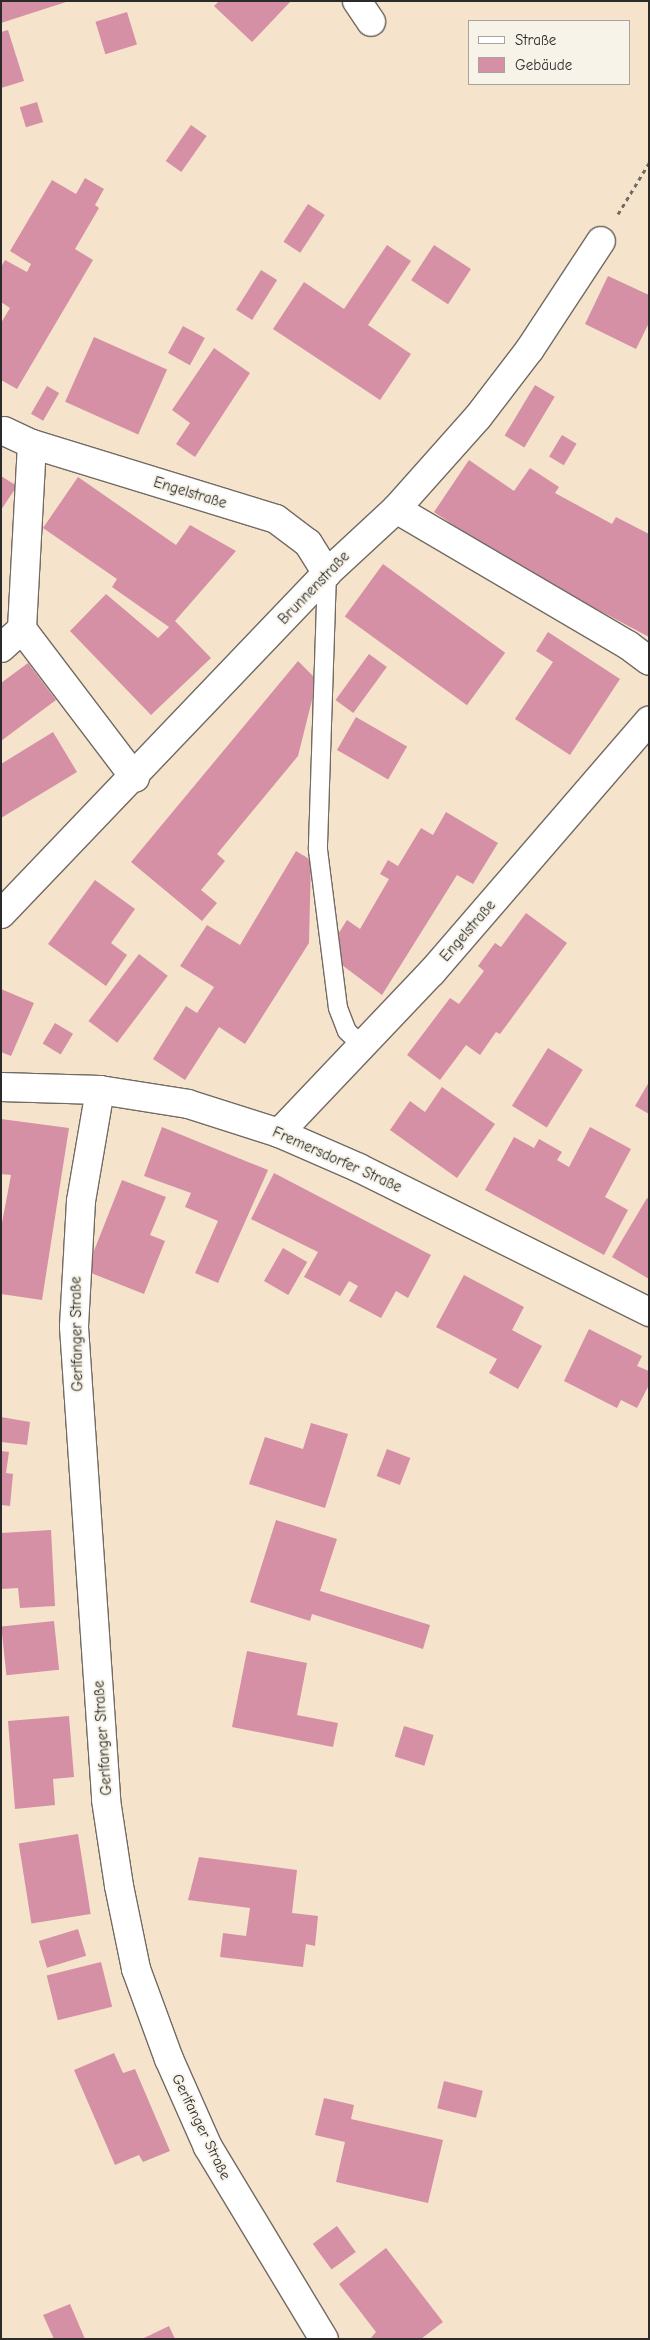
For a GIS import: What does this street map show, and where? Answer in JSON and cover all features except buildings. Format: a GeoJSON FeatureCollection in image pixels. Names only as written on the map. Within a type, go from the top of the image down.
{"type":"FeatureCollection","features":[{"type":"Feature","properties":{"kind":"street","name":"Brunnenstraße"},"geometry":{"type":"LineString","coordinates":[[1,914],[135,778],[327,573],[396,509],[507,379],[601,241]]}},
{"type":"Feature","properties":{"kind":"street","name":"Engelstraße"},"geometry":{"type":"LineString","coordinates":[[4,431],[32,444],[276,519],[308,544],[327,573]]}},
{"type":"Feature","properties":{"kind":"street"},"geometry":{"type":"LineString","coordinates":[[32,444],[22,629],[135,778]]}},
{"type":"Feature","properties":{"kind":"street"},"geometry":{"type":"LineString","coordinates":[[396,509],[628,645],[649,661]]}},
{"type":"Feature","properties":{"kind":"street"},"geometry":{"type":"LineString","coordinates":[[1,648],[22,629]]}},
{"type":"Feature","properties":{"kind":"street","name":"Engelstraße"},"geometry":{"type":"LineString","coordinates":[[279,1133],[432,972],[649,721]]}},
{"type":"Feature","properties":{"kind":"street","name":"Fremersdorfer Straße"},"geometry":{"type":"LineString","coordinates":[[1,1087],[100,1090],[188,1104],[279,1133],[359,1168],[649,1312]]}},
{"type":"Feature","properties":{"kind":"street","name":"Gerlfanger Straße"},"geometry":{"type":"LineString","coordinates":[[100,1090],[81,1201],[74,1326],[106,1800],[119,1886],[136,1969],[204,2138],[252,2226],[324,2339]]}},
{"type":"Feature","properties":{"kind":"lane"},"geometry":{"type":"LineString","coordinates":[[327,573],[318,850],[338,1008],[347,1031],[361,1045]]}},
{"type":"Feature","properties":{"kind":"path"},"geometry":{"type":"LineString","coordinates":[[601,241],[649,163]]}}]}
